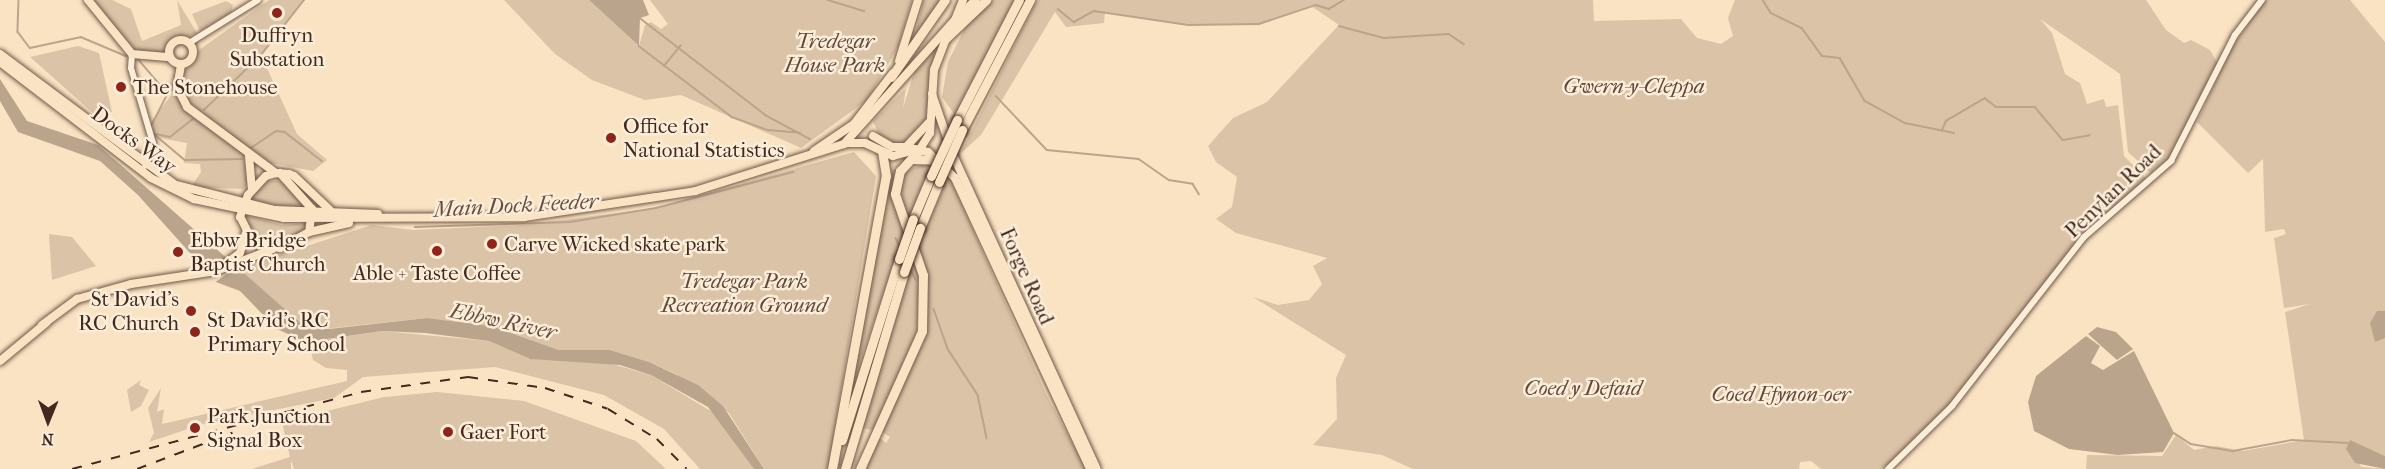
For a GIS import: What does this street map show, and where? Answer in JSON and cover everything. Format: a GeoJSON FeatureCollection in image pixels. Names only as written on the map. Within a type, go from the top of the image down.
{"type":"FeatureCollection","features":[{"type":"Feature","properties":{"kind":"highway"},"geometry":{"type":"LineString","coordinates":[[891,77],[945,0]]}},
{"type":"Feature","properties":{"kind":"highway"},"geometry":{"type":"LineString","coordinates":[[955,20],[975,0]]}},
{"type":"Feature","properties":{"kind":"highway"},"geometry":{"type":"LineString","coordinates":[[945,39],[986,0]]}},
{"type":"Feature","properties":{"kind":"highway"},"geometry":{"type":"LineString","coordinates":[[845,469],[904,272],[935,179],[957,120],[1019,0]]}},
{"type":"Feature","properties":{"kind":"highway"},"geometry":{"type":"LineString","coordinates":[[834,469],[864,359],[914,219],[1030,0]]}},
{"type":"Feature","properties":{"kind":"highway"},"geometry":{"type":"LineString","coordinates":[[860,469],[922,331],[922,275],[895,195],[896,178],[920,149]]}},
{"type":"Feature","properties":{"kind":"highway"},"geometry":{"type":"LineString","coordinates":[[834,469],[886,176],[882,152]]}},
{"type":"Feature","properties":{"kind":"highway"},"geometry":{"type":"LineString","coordinates":[[910,160],[941,160]]}},
{"type":"Feature","properties":{"kind":"main road"},"geometry":{"type":"LineString","coordinates":[[88,0],[132,54],[170,57],[181,65]]}},
{"type":"Feature","properties":{"kind":"main road"},"geometry":{"type":"LineString","coordinates":[[790,164],[843,134],[872,103],[891,77],[918,0]]}},
{"type":"Feature","properties":{"kind":"main road"},"geometry":{"type":"LineString","coordinates":[[0,361],[42,325],[98,293],[192,276],[276,248],[309,232],[370,219],[561,215],[694,190],[790,164],[844,144],[865,143],[882,152],[900,156],[920,149],[930,134],[932,94],[945,39],[963,0]]}},
{"type":"Feature","properties":{"kind":"main road"},"geometry":{"type":"LineString","coordinates":[[844,144],[867,124],[955,20]]}},
{"type":"Feature","properties":{"kind":"main road"},"geometry":{"type":"LineString","coordinates":[[170,57],[173,44],[189,43],[193,57],[181,65]]}},
{"type":"Feature","properties":{"kind":"main road","name":"Docks Way"},"geometry":{"type":"LineString","coordinates":[[0,59],[145,166],[176,185],[222,203]]}},
{"type":"Feature","properties":{"kind":"main road","name":"Docks Way"},"geometry":{"type":"LineString","coordinates":[[0,59],[151,178],[243,208],[313,216],[370,219]]}},
{"type":"Feature","properties":{"kind":"main road"},"geometry":{"type":"LineString","coordinates":[[181,65],[179,97],[249,156],[278,173],[294,176],[333,211]]}},
{"type":"Feature","properties":{"kind":"main road","name":"Forge Road"},"geometry":{"type":"LineString","coordinates":[[932,94],[953,155],[1097,469]]}},
{"type":"Feature","properties":{"kind":"main road"},"geometry":{"type":"LineString","coordinates":[[872,103],[867,124],[882,152]]}},
{"type":"Feature","properties":{"kind":"main road"},"geometry":{"type":"LineString","coordinates":[[906,147],[922,135],[930,113]]}},
{"type":"Feature","properties":{"kind":"main road","name":"Forge Road"},"geometry":{"type":"LineString","coordinates":[[873,136],[892,147],[920,149],[941,160],[960,187],[1090,469]]}},
{"type":"Feature","properties":{"kind":"main road"},"geometry":{"type":"LineString","coordinates":[[239,222],[250,193],[249,156]]}},
{"type":"Feature","properties":{"kind":"main road"},"geometry":{"type":"LineString","coordinates":[[276,248],[261,247],[245,235],[239,222],[222,203],[250,193],[278,173]]}},
{"type":"Feature","properties":{"kind":"main road"},"geometry":{"type":"LineString","coordinates":[[278,173],[313,216],[309,232]]}},
{"type":"Feature","properties":{"kind":"main road","name":"Docks Way"},"geometry":{"type":"LineString","coordinates":[[313,216],[333,211],[402,218]]}},
{"type":"Feature","properties":{"kind":"main road"},"geometry":{"type":"LineString","coordinates":[[233,263],[240,253],[245,235]]}},
{"type":"Feature","properties":{"kind":"street"},"geometry":{"type":"LineString","coordinates":[[189,43],[258,0]]}},
{"type":"Feature","properties":{"kind":"street","name":"Penylan Road"},"geometry":{"type":"LineString","coordinates":[[1888,469],[1952,406],[2084,237],[2171,161],[2235,35],[2262,0]]}},
{"type":"Feature","properties":{"kind":"street"},"geometry":{"type":"LineString","coordinates":[[132,54],[131,68],[153,143],[145,166]]}},
{"type":"Feature","properties":{"kind":"green space"},"geometry":{"type":"Polygon","coordinates":[[[93,0],[112,0],[131,9],[142,41],[181,25],[177,0],[197,33],[171,42],[166,53],[136,51],[93,0]]]}},
{"type":"Feature","properties":{"kind":"green space"},"geometry":{"type":"Polygon","coordinates":[[[269,0],[304,0],[261,55],[297,134],[327,160],[313,171],[266,162],[191,104],[181,90],[184,72],[199,50],[269,0]]]}},
{"type":"Feature","properties":{"kind":"green space","name":"Tredegar House Park"},"geometry":{"type":"Polygon","coordinates":[[[504,0],[589,0],[639,46],[645,25],[651,22],[661,29],[668,24],[650,0],[912,0],[898,47],[867,100],[801,148],[681,95],[645,100],[592,80],[555,54],[504,0]]]}},
{"type":"Feature","properties":{"kind":"green space"},"geometry":{"type":"Polygon","coordinates":[[[923,0],[941,0],[913,42],[922,7],[923,0]]]}},
{"type":"Feature","properties":{"kind":"green space"},"geometry":{"type":"Polygon","coordinates":[[[993,0],[1016,0],[955,115],[942,97],[948,62],[966,26],[993,0]]]}},
{"type":"Feature","properties":{"kind":"green space"},"geometry":{"type":"Polygon","coordinates":[[[1037,0],[1593,0],[1594,21],[1681,19],[1697,38],[1721,44],[1733,36],[1728,18],[1735,0],[2146,0],[2166,30],[2184,43],[2191,40],[2210,50],[2218,64],[2177,151],[2151,173],[2128,152],[2120,74],[2040,19],[2052,33],[2065,74],[2080,83],[2087,104],[2104,99],[2106,107],[2118,105],[2124,156],[2147,179],[2090,229],[1949,406],[1885,469],[1821,469],[1811,461],[1800,462],[1799,469],[1413,469],[1382,455],[1313,445],[1337,419],[1336,378],[1346,355],[1253,297],[1278,305],[1309,300],[1322,284],[1313,266],[1327,258],[1236,233],[1216,219],[1232,207],[1237,177],[1216,162],[1208,146],[1233,118],[1267,102],[1339,25],[1311,6],[1259,24],[1188,25],[1105,12],[1104,23],[1066,27],[1055,12],[981,135],[961,153],[1037,0]]]}},
{"type":"Feature","properties":{"kind":"green space"},"geometry":{"type":"Polygon","coordinates":[[[2265,0],[2350,0],[2385,42],[2385,456],[2351,441],[2361,467],[2385,469],[2086,469],[2087,455],[2162,456],[2176,435],[2194,450],[2216,446],[2243,451],[2304,440],[2285,312],[2310,304],[2284,308],[2274,238],[2286,234],[2284,229],[2265,232],[2263,159],[2248,173],[2197,122],[2232,47],[2265,0]]]}},
{"type":"Feature","properties":{"kind":"green space"},"geometry":{"type":"Polygon","coordinates":[[[226,1],[233,5],[231,13],[200,31],[192,14],[226,1]]]}},
{"type":"Feature","properties":{"kind":"green space"},"geometry":{"type":"Polygon","coordinates":[[[936,45],[925,124],[917,138],[898,146],[880,137],[873,121],[906,88],[903,108],[916,66],[936,45]]]}},
{"type":"Feature","properties":{"kind":"green space"},"geometry":{"type":"Polygon","coordinates":[[[78,46],[99,53],[112,112],[93,113],[30,57],[78,46]]]}},
{"type":"Feature","properties":{"kind":"green space"},"geometry":{"type":"Polygon","coordinates":[[[175,90],[186,108],[243,153],[248,183],[243,189],[191,187],[201,172],[200,164],[184,163],[187,143],[154,137],[152,120],[175,90]]]}},
{"type":"Feature","properties":{"kind":"green space","name":"Tredegar Park Recreation Ground"},"geometry":{"type":"Polygon","coordinates":[[[854,152],[876,176],[828,469],[764,469],[729,413],[676,374],[649,362],[610,350],[559,350],[491,326],[427,318],[314,330],[293,320],[238,268],[372,225],[413,230],[523,225],[656,208],[854,152]]]}},
{"type":"Feature","properties":{"kind":"green space"},"geometry":{"type":"Polygon","coordinates":[[[927,163],[932,166],[908,222],[899,182],[905,171],[927,163]]]}},
{"type":"Feature","properties":{"kind":"green space"},"geometry":{"type":"Polygon","coordinates":[[[898,169],[891,197],[905,230],[851,388],[892,170],[898,169]]]}},
{"type":"Feature","properties":{"kind":"green space"},"geometry":{"type":"Polygon","coordinates":[[[949,176],[1046,394],[1086,469],[864,469],[879,437],[886,443],[890,437],[881,431],[926,336],[927,288],[917,247],[949,176]]]}},
{"type":"Feature","properties":{"kind":"green space"},"geometry":{"type":"Polygon","coordinates":[[[278,180],[289,186],[306,209],[249,202],[264,182],[278,180]]]}},
{"type":"Feature","properties":{"kind":"green space"},"geometry":{"type":"Polygon","coordinates":[[[245,215],[282,225],[308,223],[305,230],[279,245],[254,237],[245,215]]]}},
{"type":"Feature","properties":{"kind":"green space"},"geometry":{"type":"Polygon","coordinates":[[[49,234],[72,237],[96,266],[52,280],[49,234]]]}},
{"type":"Feature","properties":{"kind":"green space"},"geometry":{"type":"Polygon","coordinates":[[[915,254],[920,293],[916,334],[873,430],[862,428],[915,254]]]}},
{"type":"Feature","properties":{"kind":"green space"},"geometry":{"type":"Polygon","coordinates":[[[382,331],[489,341],[530,359],[598,360],[651,375],[719,416],[754,469],[700,469],[664,429],[604,395],[495,367],[363,377],[334,398],[200,425],[149,442],[154,433],[148,408],[161,388],[157,412],[164,409],[162,424],[347,381],[347,370],[326,368],[313,360],[309,342],[382,331]]]}},
{"type":"Feature","properties":{"kind":"green space"},"geometry":{"type":"Polygon","coordinates":[[[141,380],[139,385],[149,390],[141,406],[131,412],[127,390],[141,380]]]}},
{"type":"Feature","properties":{"kind":"green space","name":"Gaer Fort"},"geometry":{"type":"Polygon","coordinates":[[[437,392],[524,401],[636,441],[666,469],[294,469],[291,460],[291,469],[252,469],[290,457],[282,422],[384,397],[437,392]]]}},
{"type":"Feature","properties":{"kind":"shaded area"},"geometry":{"type":"Polygon","coordinates":[[[589,0],[643,0],[649,15],[640,18],[639,46],[589,0]]]}},
{"type":"Feature","properties":{"kind":"shaded area"},"geometry":{"type":"Polygon","coordinates":[[[0,79],[27,121],[98,145],[304,326],[329,329],[427,318],[491,326],[559,350],[610,350],[649,362],[698,385],[723,406],[764,469],[754,469],[708,407],[651,375],[620,365],[530,359],[489,341],[425,333],[382,331],[306,342],[277,329],[240,291],[216,282],[138,195],[100,161],[18,132],[0,101],[0,79]]]}},
{"type":"Feature","properties":{"kind":"shaded area"},"geometry":{"type":"Polygon","coordinates":[[[2377,311],[2385,311],[2385,338],[2375,342],[2370,323],[2377,311]]]}},
{"type":"Feature","properties":{"kind":"shaded area"},"geometry":{"type":"Polygon","coordinates":[[[2097,327],[2116,332],[2133,349],[2117,360],[2088,334],[2097,327]]]}},
{"type":"Feature","properties":{"kind":"shaded area"},"geometry":{"type":"Polygon","coordinates":[[[2086,336],[2100,346],[2091,363],[2103,370],[2134,351],[2174,433],[2163,452],[2118,455],[2069,449],[2034,431],[2028,402],[2036,376],[2086,336]]]}},
{"type":"Feature","properties":{"kind":"shaded area"},"geometry":{"type":"Polygon","coordinates":[[[2350,440],[2385,456],[2385,469],[2355,463],[2346,449],[2350,440]]]}},
{"type":"Feature","properties":{"kind":"pier"},"geometry":{"type":"Polygon","coordinates":[[[229,259],[237,267],[214,283],[199,268],[229,259]]]}},
{"type":"Feature","properties":{"kind":"waterway"},"geometry":{"type":"LineString","coordinates":[[19,0],[18,32],[30,48],[81,37],[126,56]]}},
{"type":"Feature","properties":{"kind":"waterway"},"geometry":{"type":"LineString","coordinates":[[204,110],[261,55],[304,0]]}},
{"type":"Feature","properties":{"kind":"waterway"},"geometry":{"type":"LineString","coordinates":[[828,0],[864,11]]}},
{"type":"Feature","properties":{"kind":"waterway"},"geometry":{"type":"LineString","coordinates":[[1058,9],[1074,22],[1094,11],[1188,25],[1259,24],[1316,5],[1329,9],[1344,0]]}},
{"type":"Feature","properties":{"kind":"waterway"},"geometry":{"type":"LineString","coordinates":[[1763,0],[1771,13],[1802,28],[1822,56],[1840,58],[1865,101],[1905,123],[1954,133]]}},
{"type":"Feature","properties":{"kind":"waterway"},"geometry":{"type":"LineString","coordinates":[[640,18],[767,116],[810,139]]}},
{"type":"Feature","properties":{"kind":"waterway"},"geometry":{"type":"LineString","coordinates":[[1339,26],[1384,38],[1449,34],[1464,44]]}},
{"type":"Feature","properties":{"kind":"waterway"},"geometry":{"type":"LineString","coordinates":[[639,46],[732,117],[768,130],[800,133]]}},
{"type":"Feature","properties":{"kind":"waterway"},"geometry":{"type":"LineString","coordinates":[[664,66],[680,46]]}},
{"type":"Feature","properties":{"kind":"waterway"},"geometry":{"type":"LineString","coordinates":[[139,60],[168,94],[151,128]]}},
{"type":"Feature","properties":{"kind":"waterway"},"geometry":{"type":"LineString","coordinates":[[996,96],[1047,150],[1139,159],[1169,180],[1193,184],[1199,194]]}},
{"type":"Feature","properties":{"kind":"waterway"},"geometry":{"type":"LineString","coordinates":[[1942,130],[1946,121],[1985,98],[1996,107],[2035,107],[2063,140],[2090,135]]}},
{"type":"Feature","properties":{"kind":"waterway"},"geometry":{"type":"LineString","coordinates":[[156,134],[170,137],[193,119]]}},
{"type":"Feature","properties":{"kind":"waterway"},"geometry":{"type":"LineString","coordinates":[[251,148],[276,131],[285,132],[322,161]]}},
{"type":"Feature","properties":{"kind":"waterway"},"geometry":{"type":"LineString","coordinates":[[153,133],[185,160],[242,159]]}},
{"type":"Feature","properties":{"kind":"waterway","name":"Main Dock Feeder"},"geometry":{"type":"LineString","coordinates":[[415,227],[570,222],[656,208],[793,172]]}},
{"type":"Feature","properties":{"kind":"waterway","name":"Main Dock Feeder"},"geometry":{"type":"LineString","coordinates":[[896,238],[900,247]]}},
{"type":"Feature","properties":{"kind":"waterway","name":"Main Dock Feeder"},"geometry":{"type":"LineString","coordinates":[[910,268],[916,280]]}},
{"type":"Feature","properties":{"kind":"waterway","name":"Main Dock Feeder"},"geometry":{"type":"LineString","coordinates":[[934,309],[948,349],[978,395],[987,438]]}},
{"type":"Feature","properties":{"kind":"waterway"},"geometry":{"type":"LineString","coordinates":[[2174,433],[2191,444],[2233,451],[2292,440],[2348,443]]}},
{"type":"Feature","properties":{"kind":"railway"},"geometry":{"type":"LineString","coordinates":[[72,469],[361,392],[468,377],[545,388],[608,409],[657,439],[687,469]]}},
{"type":"Feature","properties":{"kind":"railway"},"geometry":{"type":"LineString","coordinates":[[137,469],[232,433]]}},
{"type":"Feature","properties":{"kind":"place","name":"Duffryn Substation"},"geometry":{"type":"Point","coordinates":[277,13]}},
{"type":"Feature","properties":{"kind":"place","name":"The Stonehouse"},"geometry":{"type":"Point","coordinates":[121,87]}},
{"type":"Feature","properties":{"kind":"place","name":"Office for National Statistics"},"geometry":{"type":"Point","coordinates":[611,138]}},
{"type":"Feature","properties":{"kind":"place","name":"Carve Wicked skate park"},"geometry":{"type":"Point","coordinates":[492,244]}},
{"type":"Feature","properties":{"kind":"place","name":"Able + Taste Coffee"},"geometry":{"type":"Point","coordinates":[437,251]}},
{"type":"Feature","properties":{"kind":"place","name":"Ebbw Bridge Baptist Church"},"geometry":{"type":"Point","coordinates":[178,252]}},
{"type":"Feature","properties":{"kind":"place","name":"St David's RC Church"},"geometry":{"type":"Point","coordinates":[191,311]}},
{"type":"Feature","properties":{"kind":"place","name":"St David's RC Primary School"},"geometry":{"type":"Point","coordinates":[195,332]}},
{"type":"Feature","properties":{"kind":"place","name":"Park Junction Signal Box"},"geometry":{"type":"Point","coordinates":[195,428]}},
{"type":"Feature","properties":{"kind":"place","name":"Gaer Fort"},"geometry":{"type":"Point","coordinates":[448,432]}},
{"type":"Feature","properties":{"kind":"park label","name":"Gwern-y-Cleppa"},"geometry":{"type":"Point","coordinates":[1634,86]}},
{"type":"Feature","properties":{"kind":"park label","name":"Coed y Defaid"},"geometry":{"type":"Point","coordinates":[1583,388]}},
{"type":"Feature","properties":{"kind":"park label","name":"Coed Ffynon-oer"},"geometry":{"type":"Point","coordinates":[1781,394]}},
{"type":"Feature","properties":{"kind":"water label","name":"Ebbw River"},"geometry":{"type":"Point","coordinates":[503,322]}}]}
